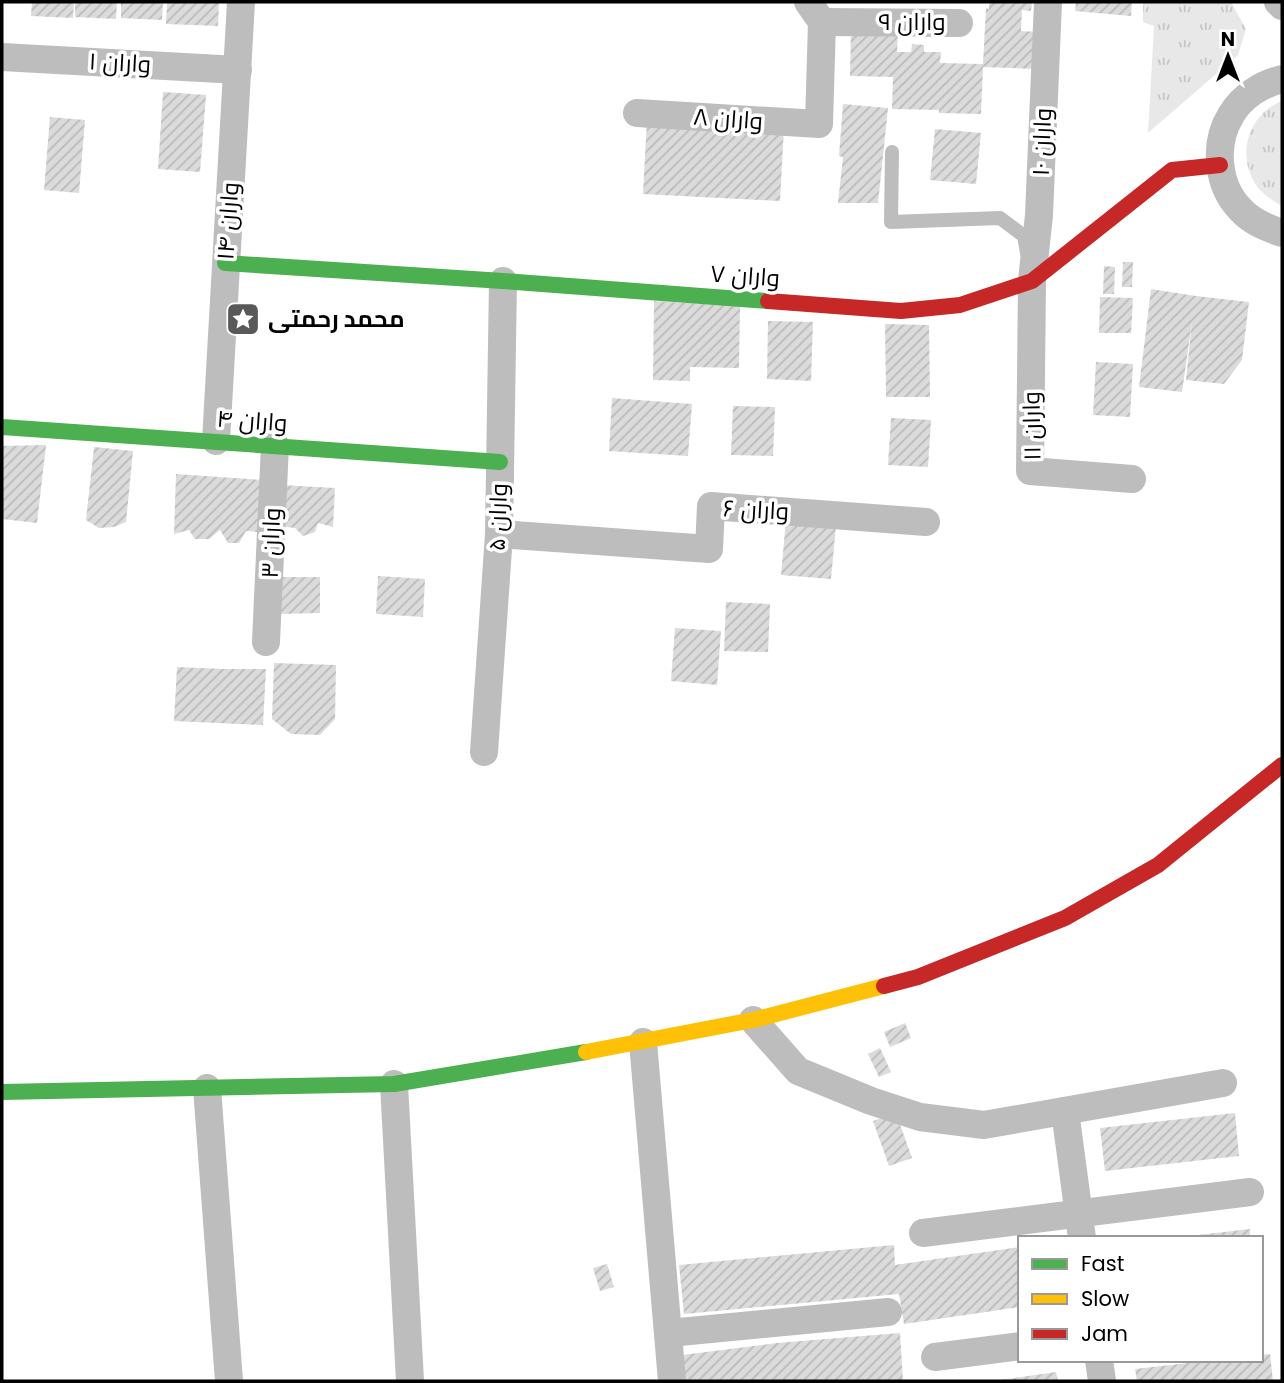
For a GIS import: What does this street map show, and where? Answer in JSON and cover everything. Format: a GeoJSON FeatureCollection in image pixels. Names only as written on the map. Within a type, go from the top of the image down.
{"type":"FeatureCollection","features":[{"type":"Feature","properties":{"kind":"street","name":"واران ۱۴"},"geometry":{"type":"LineString","coordinates":[[216,441],[242,2]]}},
{"type":"Feature","properties":{"kind":"street","name":"واران ۱۰"},"geometry":{"type":"LineString","coordinates":[[1032,281],[1039,215],[1048,2]]}},
{"type":"Feature","properties":{"kind":"street"},"geometry":{"type":"LineString","coordinates":[[1278,2],[1282,6]]}},
{"type":"Feature","properties":{"kind":"street","name":"واران ۹"},"geometry":{"type":"LineString","coordinates":[[815,12],[959,23]]}},
{"type":"Feature","properties":{"kind":"street","name":"واران ۸"},"geometry":{"type":"LineString","coordinates":[[637,113],[819,124],[815,12]]}},
{"type":"Feature","properties":{"kind":"street","name":"واران ۱"},"geometry":{"type":"LineString","coordinates":[[2,57],[238,70]]}},
{"type":"Feature","properties":{"kind":"street"},"geometry":{"type":"LineString","coordinates":[[1282,79],[1269,82],[1247,96],[1231,115],[1221,139],[1220,165],[1226,189],[1240,210],[1260,226],[1282,233]]}},
{"type":"Feature","properties":{"kind":"street","name":"واران ۷"},"geometry":{"type":"LineString","coordinates":[[225,263],[901,311],[960,305],[1032,281],[1172,170],[1220,165]]}},
{"type":"Feature","properties":{"kind":"street","name":"واران ۵"},"geometry":{"type":"LineString","coordinates":[[484,752],[499,534],[503,281]]}},
{"type":"Feature","properties":{"kind":"street","name":"واران ۱۱"},"geometry":{"type":"LineString","coordinates":[[1032,281],[1030,471],[1132,479]]}},
{"type":"Feature","properties":{"kind":"street","name":"واران ۴"},"geometry":{"type":"LineString","coordinates":[[2,427],[500,462]]}},
{"type":"Feature","properties":{"kind":"street","name":"واران ۳"},"geometry":{"type":"LineString","coordinates":[[266,642],[275,445]]}},
{"type":"Feature","properties":{"kind":"street","name":"واران ۶"},"geometry":{"type":"LineString","coordinates":[[499,534],[709,549],[711,506],[926,522]]}},
{"type":"Feature","properties":{"kind":"street"},"geometry":{"type":"LineString","coordinates":[[2,1092],[394,1084],[643,1042],[753,1020],[918,977],[1065,918],[1158,865],[1282,765]]}},
{"type":"Feature","properties":{"kind":"street"},"geometry":{"type":"LineString","coordinates":[[753,1020],[799,1071],[871,1101],[920,1117],[984,1125],[1223,1083]]}},
{"type":"Feature","properties":{"kind":"street"},"geometry":{"type":"LineString","coordinates":[[643,1042],[672,1381]]}},
{"type":"Feature","properties":{"kind":"street"},"geometry":{"type":"LineString","coordinates":[[394,1084],[410,1381]]}},
{"type":"Feature","properties":{"kind":"street"},"geometry":{"type":"LineString","coordinates":[[207,1088],[229,1381]]}},
{"type":"Feature","properties":{"kind":"street"},"geometry":{"type":"LineString","coordinates":[[1065,1111],[1080,1226]]}},
{"type":"Feature","properties":{"kind":"street"},"geometry":{"type":"LineString","coordinates":[[923,1233],[1080,1226],[1250,1192]]}},
{"type":"Feature","properties":{"kind":"street"},"geometry":{"type":"LineString","coordinates":[[669,1333],[888,1312]]}},
{"type":"Feature","properties":{"kind":"street"},"geometry":{"type":"LineString","coordinates":[[935,1357],[1018,1346]]}},
{"type":"Feature","properties":{"kind":"street"},"geometry":{"type":"LineString","coordinates":[[1099,1362],[1102,1381]]}},
{"type":"Feature","properties":{"kind":"lane"},"geometry":{"type":"LineString","coordinates":[[892,152],[891,222],[1000,218],[1024,236],[1032,281]]}},
{"type":"Feature","properties":{"kind":"green space"},"geometry":{"type":"Polygon","coordinates":[[[1143,2],[1231,2],[1246,29],[1238,55],[1148,133],[1154,26],[1143,22],[1143,2]]]}},
{"type":"Feature","properties":{"kind":"green space"},"geometry":{"type":"Polygon","coordinates":[[[1282,101],[1282,206],[1256,184],[1246,157],[1247,145],[1255,123],[1262,114],[1282,101]]]}},
{"type":"Feature","properties":{"kind":"building"},"geometry":{"type":"Polygon","coordinates":[[[32,2],[74,2],[73,18],[31,16],[32,2]]]}},
{"type":"Feature","properties":{"kind":"building"},"geometry":{"type":"Polygon","coordinates":[[[75,2],[117,2],[116,19],[75,17],[75,2]]]}},
{"type":"Feature","properties":{"kind":"building"},"geometry":{"type":"Polygon","coordinates":[[[121,2],[163,2],[162,20],[121,18],[121,2]]]}},
{"type":"Feature","properties":{"kind":"building"},"geometry":{"type":"Polygon","coordinates":[[[167,2],[219,2],[218,26],[166,24],[167,2]]]}},
{"type":"Feature","properties":{"kind":"building"},"geometry":{"type":"Polygon","coordinates":[[[989,2],[1032,2],[1031,11],[1022,10],[1021,31],[1039,32],[1037,69],[983,67],[981,114],[892,109],[893,77],[850,76],[851,29],[898,31],[897,52],[911,52],[912,44],[924,45],[924,52],[941,52],[940,63],[983,64],[986,8],[989,9],[989,2]]]}},
{"type":"Feature","properties":{"kind":"building"},"geometry":{"type":"Polygon","coordinates":[[[1076,2],[1132,2],[1131,16],[1075,11],[1076,2]]]}},
{"type":"Feature","properties":{"kind":"building"},"geometry":{"type":"Polygon","coordinates":[[[163,92],[206,95],[200,172],[158,169],[163,92]]]}},
{"type":"Feature","properties":{"kind":"building"},"geometry":{"type":"Polygon","coordinates":[[[843,104],[888,108],[878,203],[838,203],[843,157],[839,156],[843,104]]]}},
{"type":"Feature","properties":{"kind":"building"},"geometry":{"type":"Polygon","coordinates":[[[50,117],[85,120],[79,193],[44,190],[50,117]]]}},
{"type":"Feature","properties":{"kind":"building"},"geometry":{"type":"Polygon","coordinates":[[[647,119],[784,127],[780,201],[643,194],[647,119]]]}},
{"type":"Feature","properties":{"kind":"building"},"geometry":{"type":"Polygon","coordinates":[[[935,129],[981,133],[976,184],[930,180],[935,129]]]}},
{"type":"Feature","properties":{"kind":"building"},"geometry":{"type":"Polygon","coordinates":[[[1123,262],[1133,262],[1132,287],[1122,287],[1123,262]]]}},
{"type":"Feature","properties":{"kind":"building"},"geometry":{"type":"Polygon","coordinates":[[[1104,266],[1115,267],[1114,294],[1103,294],[1104,266]]]}},
{"type":"Feature","properties":{"kind":"building"},"geometry":{"type":"Polygon","coordinates":[[[1151,289],[1249,302],[1242,360],[1224,384],[1186,380],[1192,322],[1182,392],[1139,387],[1151,289]]]}},
{"type":"Feature","properties":{"kind":"building"},"geometry":{"type":"Polygon","coordinates":[[[1100,297],[1133,298],[1131,333],[1099,333],[1100,297]]]}},
{"type":"Feature","properties":{"kind":"building"},"geometry":{"type":"Polygon","coordinates":[[[654,301],[740,306],[739,368],[690,367],[690,381],[653,380],[654,301]]]}},
{"type":"Feature","properties":{"kind":"building"},"geometry":{"type":"Polygon","coordinates":[[[768,321],[813,322],[811,381],[767,379],[768,321]]]}},
{"type":"Feature","properties":{"kind":"building"},"geometry":{"type":"Polygon","coordinates":[[[885,324],[929,325],[930,397],[886,397],[885,324]]]}},
{"type":"Feature","properties":{"kind":"building"},"geometry":{"type":"Polygon","coordinates":[[[1096,362],[1133,364],[1130,417],[1093,415],[1096,362]]]}},
{"type":"Feature","properties":{"kind":"building"},"geometry":{"type":"Polygon","coordinates":[[[612,398],[692,404],[688,456],[609,451],[612,398]]]}},
{"type":"Feature","properties":{"kind":"building"},"geometry":{"type":"Polygon","coordinates":[[[733,406],[775,407],[773,456],[731,455],[733,406]]]}},
{"type":"Feature","properties":{"kind":"building"},"geometry":{"type":"Polygon","coordinates":[[[891,418],[931,420],[928,467],[888,465],[891,418]]]}},
{"type":"Feature","properties":{"kind":"building"},"geometry":{"type":"Polygon","coordinates":[[[46,445],[37,523],[2,519],[2,446],[46,445]]]}},
{"type":"Feature","properties":{"kind":"building"},"geometry":{"type":"Polygon","coordinates":[[[94,447],[133,451],[126,522],[114,527],[99,528],[86,520],[94,447]]]}},
{"type":"Feature","properties":{"kind":"building"},"geometry":{"type":"Polygon","coordinates":[[[176,474],[263,480],[258,532],[246,531],[239,543],[228,543],[220,530],[209,539],[195,539],[189,530],[174,534],[176,474]]]}},
{"type":"Feature","properties":{"kind":"building"},"geometry":{"type":"Polygon","coordinates":[[[282,485],[335,488],[333,527],[318,523],[315,532],[303,536],[295,528],[279,526],[282,485]]]}},
{"type":"Feature","properties":{"kind":"building"},"geometry":{"type":"Polygon","coordinates":[[[786,520],[836,525],[831,579],[781,575],[786,520]]]}},
{"type":"Feature","properties":{"kind":"building"},"geometry":{"type":"Polygon","coordinates":[[[378,576],[425,579],[423,617],[376,614],[378,576]]]}},
{"type":"Feature","properties":{"kind":"building"},"geometry":{"type":"Polygon","coordinates":[[[278,577],[320,577],[320,613],[278,614],[278,577]]]}},
{"type":"Feature","properties":{"kind":"building"},"geometry":{"type":"Polygon","coordinates":[[[726,602],[770,604],[768,652],[724,651],[726,602]]]}},
{"type":"Feature","properties":{"kind":"building"},"geometry":{"type":"Polygon","coordinates":[[[675,628],[721,631],[717,685],[671,681],[675,628]]]}},
{"type":"Feature","properties":{"kind":"building"},"geometry":{"type":"Polygon","coordinates":[[[274,663],[336,665],[335,719],[320,735],[291,734],[272,719],[274,663]]]}},
{"type":"Feature","properties":{"kind":"building"},"geometry":{"type":"Polygon","coordinates":[[[177,667],[266,669],[263,725],[174,721],[177,667]]]}},
{"type":"Feature","properties":{"kind":"building"},"geometry":{"type":"Polygon","coordinates":[[[905,1023],[911,1038],[890,1047],[884,1032],[905,1023]]]}},
{"type":"Feature","properties":{"kind":"building"},"geometry":{"type":"Polygon","coordinates":[[[880,1048],[891,1072],[879,1077],[868,1054],[880,1048]]]}},
{"type":"Feature","properties":{"kind":"building"},"geometry":{"type":"Polygon","coordinates":[[[896,1113],[912,1158],[889,1166],[873,1121],[896,1113]]]}},
{"type":"Feature","properties":{"kind":"building"},"geometry":{"type":"Polygon","coordinates":[[[1235,1113],[1239,1156],[1105,1171],[1100,1128],[1235,1113]]]}},
{"type":"Feature","properties":{"kind":"building"},"geometry":{"type":"Polygon","coordinates":[[[1250,1229],[1250,1236],[1189,1236],[1250,1229]]]}},
{"type":"Feature","properties":{"kind":"building"},"geometry":{"type":"Polygon","coordinates":[[[894,1245],[895,1265],[1018,1247],[1018,1307],[904,1324],[899,1294],[684,1314],[679,1265],[894,1245]]]}},
{"type":"Feature","properties":{"kind":"building"},"geometry":{"type":"Polygon","coordinates":[[[607,1264],[614,1287],[600,1291],[593,1268],[607,1264]]]}},
{"type":"Feature","properties":{"kind":"building"},"geometry":{"type":"Polygon","coordinates":[[[900,1333],[903,1381],[685,1381],[682,1355],[777,1343],[900,1333]]]}},
{"type":"Feature","properties":{"kind":"building"},"geometry":{"type":"Polygon","coordinates":[[[1270,1354],[1273,1381],[1137,1381],[1135,1369],[1197,1362],[1263,1362],[1263,1355],[1270,1354]]]}},
{"type":"Feature","properties":{"kind":"building"},"geometry":{"type":"Polygon","coordinates":[[[1056,1372],[1058,1381],[1000,1381],[1000,1380],[1056,1372]]]}},
{"type":"Feature","properties":{"kind":"traffic: fast"},"geometry":{"type":"LineString","coordinates":[[225,263],[768,301]]}},
{"type":"Feature","properties":{"kind":"traffic: fast"},"geometry":{"type":"LineString","coordinates":[[2,427],[500,462]]}},
{"type":"Feature","properties":{"kind":"traffic: fast"},"geometry":{"type":"LineString","coordinates":[[2,1092],[394,1084],[586,1052]]}},
{"type":"Feature","properties":{"kind":"traffic: slow"},"geometry":{"type":"LineString","coordinates":[[586,1052],[753,1020],[884,986]]}},
{"type":"Feature","properties":{"kind":"traffic: jam"},"geometry":{"type":"LineString","coordinates":[[768,301],[901,311],[960,305],[1032,281],[1172,170],[1220,165]]}},
{"type":"Feature","properties":{"kind":"traffic: jam"},"geometry":{"type":"LineString","coordinates":[[884,986],[918,977],[1065,918],[1158,865],[1282,765]]}},
{"type":"Feature","properties":{"kind":"place","name":"محمد رحمتی"},"geometry":{"type":"Point","coordinates":[243,319]}}]}
